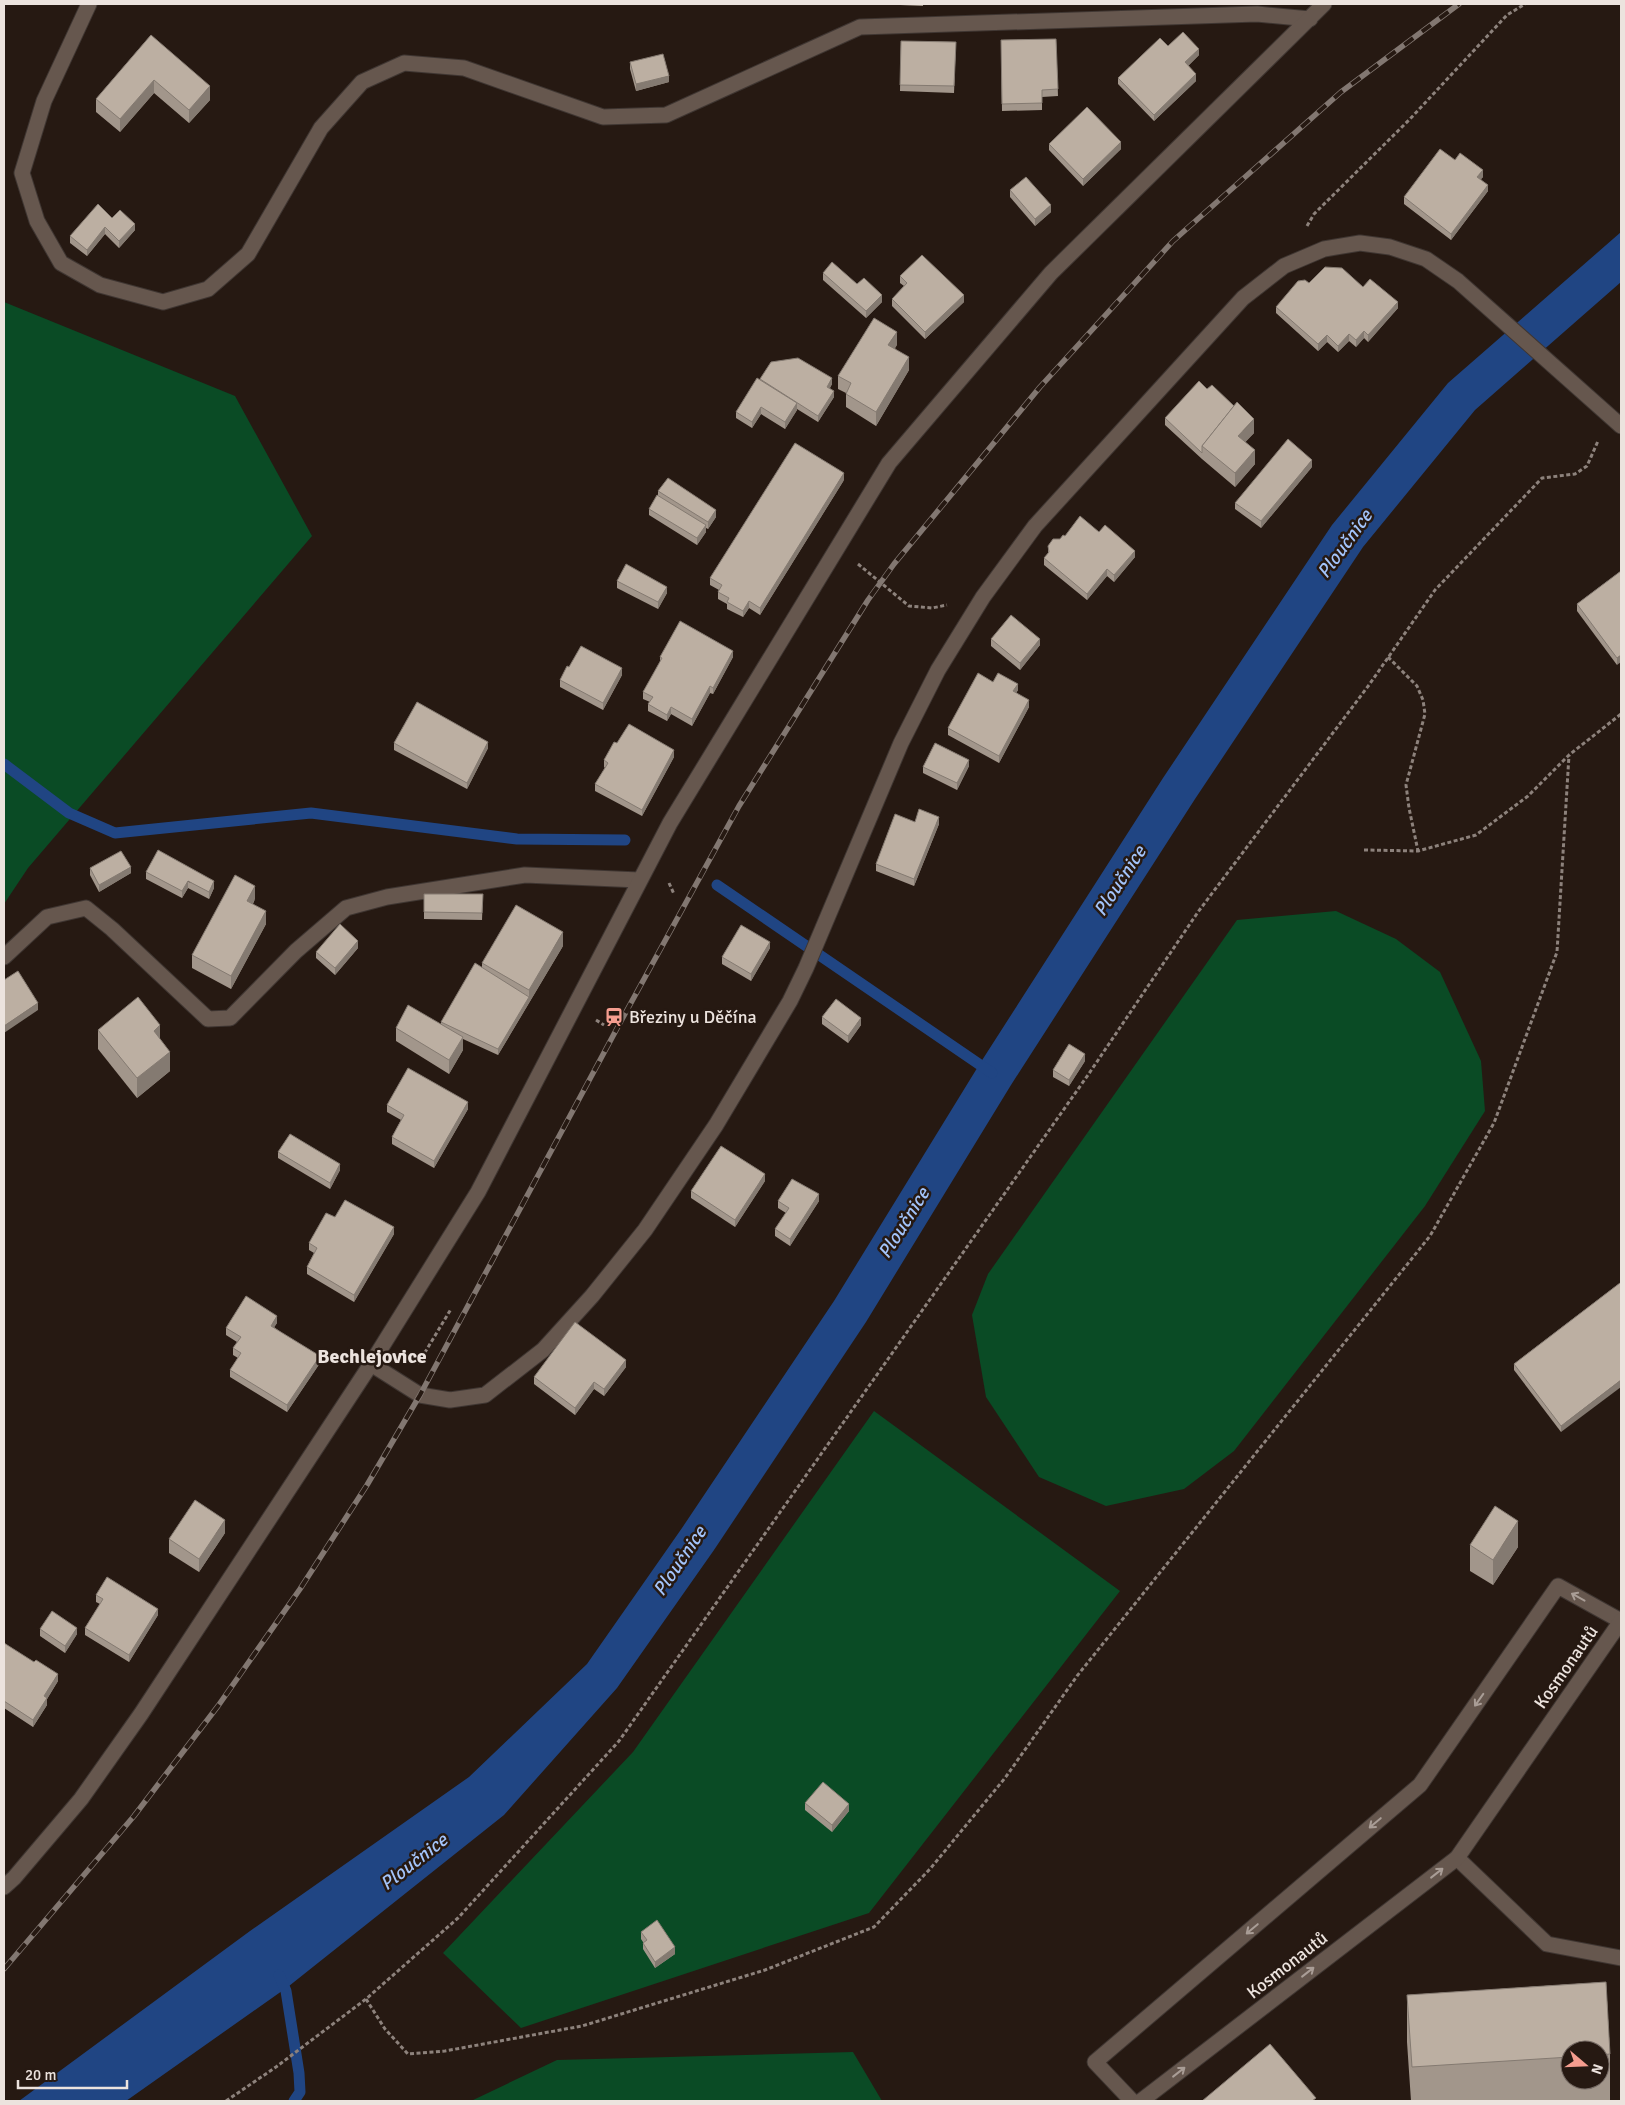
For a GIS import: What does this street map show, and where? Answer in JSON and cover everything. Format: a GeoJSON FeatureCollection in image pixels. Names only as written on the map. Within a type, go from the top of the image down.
{"type":"FeatureCollection","features":[{"type":"Feature","properties":{"kind":"street"},"geometry":{"type":"LineString","coordinates":[[89,4],[44,101],[22,173],[37,222],[61,264],[100,285],[163,302],[208,289],[248,254],[321,128],[362,82],[404,63],[464,68],[603,117],[666,115],[860,27],[1257,14],[1310,19]]}},
{"type":"Feature","properties":{"kind":"street"},"geometry":{"type":"LineString","coordinates":[[4,1887],[14,1878],[80,1799],[135,1722],[371,1364],[478,1192],[670,823],[889,463],[1052,273],[1324,4]]}},
{"type":"Feature","properties":{"kind":"street"},"geometry":{"type":"LineString","coordinates":[[371,1364],[420,1395],[450,1400],[484,1395],[543,1350],[592,1296],[645,1230],[716,1125],[790,1001],[824,927],[901,743],[938,670],[983,597],[1035,526],[1243,298],[1284,266],[1324,249],[1360,243],[1390,247],[1426,259],[1458,281],[1620,425]]}},
{"type":"Feature","properties":{"kind":"street"},"geometry":{"type":"LineString","coordinates":[[4,957],[47,917],[86,908],[112,929],[208,1019],[230,1018],[296,951],[346,908],[387,897],[525,875],[639,880]]}},
{"type":"Feature","properties":{"kind":"street"},"geometry":{"type":"LineString","coordinates":[[1132,2101],[1095,2062],[1420,1785],[1558,1586],[1621,1621]]}},
{"type":"Feature","properties":{"kind":"street","name":"Kosmonautů"},"geometry":{"type":"LineString","coordinates":[[1141,2101],[1457,1858],[1621,1621]]}},
{"type":"Feature","properties":{"kind":"street"},"geometry":{"type":"LineString","coordinates":[[1457,1858],[1547,1944],[1621,1958]]}},
{"type":"Feature","properties":{"kind":"path"},"geometry":{"type":"LineString","coordinates":[[1284,266],[1314,214],[1410,119],[1507,15],[1525,4]]}},
{"type":"Feature","properties":{"kind":"path"},"geometry":{"type":"LineString","coordinates":[[226,2101],[276,2067],[366,1999],[458,1918],[619,1741],[1088,1075],[1198,912],[1388,657],[1434,590],[1542,478],[1575,474],[1587,466],[1596,443],[1620,425]]}},
{"type":"Feature","properties":{"kind":"path"},"geometry":{"type":"LineString","coordinates":[[838,548],[909,606],[932,608],[983,597]]}},
{"type":"Feature","properties":{"kind":"path"},"geometry":{"type":"LineString","coordinates":[[1388,657],[1417,686],[1423,700],[1425,714],[1406,785],[1418,851]]}},
{"type":"Feature","properties":{"kind":"path"},"geometry":{"type":"LineString","coordinates":[[1364,850],[1418,851],[1476,835],[1528,796],[1569,755],[1621,714]]}},
{"type":"Feature","properties":{"kind":"path"},"geometry":{"type":"LineString","coordinates":[[366,1999],[385,2029],[408,2054],[445,2051],[582,2026],[765,1970],[874,1927],[930,1869],[1005,1778],[1077,1676],[1430,1236],[1494,1123],[1557,952],[1569,755]]}},
{"type":"Feature","properties":{"kind":"path"},"geometry":{"type":"LineString","coordinates":[[405,1385],[451,1309]]}},
{"type":"Feature","properties":{"kind":"green space"},"geometry":{"type":"Polygon","coordinates":[[[4,302],[235,396],[312,536],[28,868],[4,904],[4,302]]]}},
{"type":"Feature","properties":{"kind":"green space"},"geometry":{"type":"Polygon","coordinates":[[[1336,911],[1396,939],[1440,972],[1481,1061],[1485,1111],[1425,1206],[1234,1451],[1184,1489],[1106,1506],[1039,1477],[986,1397],[972,1315],[988,1274],[1237,920],[1336,911]]]}},
{"type":"Feature","properties":{"kind":"green space"},"geometry":{"type":"Polygon","coordinates":[[[874,1411],[1120,1591],[869,1913],[521,2028],[443,1953],[633,1752],[874,1411]]]}},
{"type":"Feature","properties":{"kind":"green space"},"geometry":{"type":"Polygon","coordinates":[[[853,2052],[882,2101],[471,2101],[557,2060],[853,2052]]]}},
{"type":"Feature","properties":{"kind":"water","name":"Ploučnice"},"geometry":{"type":"Polygon","coordinates":[[[1621,232],[1621,282],[1475,410],[1363,547],[1195,799],[1011,1085],[866,1322],[714,1550],[617,1688],[504,1815],[289,1986],[126,2101],[19,2101],[250,1931],[469,1777],[587,1664],[682,1528],[834,1301],[979,1065],[1163,778],[1332,525],[1448,383],[1621,232]]]}},
{"type":"Feature","properties":{"kind":"building"},"geometry":{"type":"Polygon","coordinates":[[[1183,32],[1199,49],[1185,62],[1196,74],[1154,115],[1118,78],[1160,38],[1168,46],[1183,32]]]}},
{"type":"Feature","properties":{"kind":"building"},"geometry":{"type":"Polygon","coordinates":[[[151,35],[210,86],[189,110],[154,80],[120,119],[96,99],[151,35]]]}},
{"type":"Feature","properties":{"kind":"building"},"geometry":{"type":"Polygon","coordinates":[[[1056,39],[1058,89],[1042,90],[1042,103],[1002,104],[1001,40],[1056,39]]]}},
{"type":"Feature","properties":{"kind":"building"},"geometry":{"type":"Polygon","coordinates":[[[901,41],[956,42],[954,86],[900,85],[901,41]]]}},
{"type":"Feature","properties":{"kind":"building"},"geometry":{"type":"Polygon","coordinates":[[[663,54],[669,76],[636,84],[630,62],[663,54]]]}},
{"type":"Feature","properties":{"kind":"building"},"geometry":{"type":"Polygon","coordinates":[[[1087,107],[1121,142],[1083,179],[1049,144],[1087,107]]]}},
{"type":"Feature","properties":{"kind":"building"},"geometry":{"type":"Polygon","coordinates":[[[1440,149],[1455,160],[1460,153],[1483,170],[1477,177],[1488,185],[1451,234],[1404,197],[1440,149]]]}},
{"type":"Feature","properties":{"kind":"building"},"geometry":{"type":"Polygon","coordinates":[[[1026,177],[1051,205],[1035,219],[1010,190],[1026,177]]]}},
{"type":"Feature","properties":{"kind":"building"},"geometry":{"type":"Polygon","coordinates":[[[98,204],[112,218],[120,210],[135,224],[119,241],[105,227],[87,250],[70,236],[98,204]]]}},
{"type":"Feature","properties":{"kind":"building"},"geometry":{"type":"Polygon","coordinates":[[[922,255],[964,295],[925,332],[892,299],[907,283],[900,276],[922,255]]]}},
{"type":"Feature","properties":{"kind":"building"},"geometry":{"type":"Polygon","coordinates":[[[832,262],[857,284],[864,278],[882,295],[866,311],[823,273],[832,262]]]}},
{"type":"Feature","properties":{"kind":"building"},"geometry":{"type":"Polygon","coordinates":[[[1325,267],[1342,268],[1363,287],[1370,279],[1398,302],[1368,335],[1364,331],[1356,340],[1349,334],[1338,346],[1327,335],[1318,344],[1276,307],[1298,281],[1305,280],[1309,283],[1325,267]]]}},
{"type":"Feature","properties":{"kind":"building"},"geometry":{"type":"Polygon","coordinates":[[[874,318],[897,332],[888,345],[909,357],[876,412],[846,394],[851,383],[838,376],[874,318]]]}},
{"type":"Feature","properties":{"kind":"building"},"geometry":{"type":"Polygon","coordinates":[[[798,358],[832,378],[827,387],[834,391],[818,416],[760,379],[771,362],[798,358]]]}},
{"type":"Feature","properties":{"kind":"building"},"geometry":{"type":"Polygon","coordinates":[[[757,378],[797,403],[785,422],[761,407],[752,422],[736,412],[757,378]]]}},
{"type":"Feature","properties":{"kind":"building"},"geometry":{"type":"Polygon","coordinates":[[[1199,381],[1207,389],[1212,385],[1234,406],[1202,446],[1202,453],[1165,418],[1199,381]]]}},
{"type":"Feature","properties":{"kind":"building"},"geometry":{"type":"Polygon","coordinates":[[[1237,402],[1254,419],[1238,436],[1255,450],[1235,473],[1202,446],[1237,402]]]}},
{"type":"Feature","properties":{"kind":"building"},"geometry":{"type":"Polygon","coordinates":[[[1288,439],[1312,460],[1261,521],[1235,503],[1288,439]]]}},
{"type":"Feature","properties":{"kind":"building"},"geometry":{"type":"Polygon","coordinates":[[[795,443],[844,473],[760,608],[749,601],[743,611],[727,602],[729,598],[718,592],[722,585],[710,578],[795,443]]]}},
{"type":"Feature","properties":{"kind":"building"},"geometry":{"type":"Polygon","coordinates":[[[668,478],[716,510],[708,522],[658,491],[668,478]]]}},
{"type":"Feature","properties":{"kind":"building"},"geometry":{"type":"Polygon","coordinates":[[[657,495],[706,525],[697,538],[649,509],[657,495]]]}},
{"type":"Feature","properties":{"kind":"building"},"geometry":{"type":"Polygon","coordinates":[[[1080,516],[1099,532],[1105,525],[1135,551],[1114,575],[1107,569],[1087,594],[1044,558],[1049,552],[1048,546],[1053,539],[1060,539],[1063,535],[1065,536],[1080,516]]]}},
{"type":"Feature","properties":{"kind":"building"},"geometry":{"type":"Polygon","coordinates":[[[626,564],[667,587],[658,602],[617,581],[626,564]]]}},
{"type":"Feature","properties":{"kind":"building"},"geometry":{"type":"Polygon","coordinates":[[[1621,571],[1621,655],[1617,658],[1577,604],[1621,571]]]}},
{"type":"Feature","properties":{"kind":"building"},"geometry":{"type":"Polygon","coordinates":[[[1011,615],[1040,639],[1020,663],[991,639],[1011,615]]]}},
{"type":"Feature","properties":{"kind":"building"},"geometry":{"type":"Polygon","coordinates":[[[680,621],[733,651],[713,688],[710,686],[692,719],[671,707],[667,715],[648,704],[653,697],[643,692],[680,621]]]}},
{"type":"Feature","properties":{"kind":"building"},"geometry":{"type":"Polygon","coordinates":[[[581,646],[622,668],[603,703],[560,680],[581,646]]]}},
{"type":"Feature","properties":{"kind":"building"},"geometry":{"type":"Polygon","coordinates":[[[978,673],[993,682],[998,673],[1018,684],[1013,691],[1029,700],[999,756],[948,728],[978,673]]]}},
{"type":"Feature","properties":{"kind":"building"},"geometry":{"type":"Polygon","coordinates":[[[417,702],[488,742],[467,783],[394,743],[417,702]]]}},
{"type":"Feature","properties":{"kind":"building"},"geometry":{"type":"Polygon","coordinates":[[[629,724],[674,750],[642,810],[595,784],[608,763],[604,760],[614,742],[617,743],[629,724]]]}},
{"type":"Feature","properties":{"kind":"building"},"geometry":{"type":"Polygon","coordinates":[[[935,743],[969,760],[957,783],[923,767],[935,743]]]}},
{"type":"Feature","properties":{"kind":"building"},"geometry":{"type":"Polygon","coordinates":[[[919,809],[939,817],[914,879],[876,864],[895,814],[915,822],[919,809]]]}},
{"type":"Feature","properties":{"kind":"building"},"geometry":{"type":"Polygon","coordinates":[[[158,850],[214,881],[209,892],[188,881],[182,891],[146,872],[158,850]]]}},
{"type":"Feature","properties":{"kind":"building"},"geometry":{"type":"Polygon","coordinates":[[[121,851],[131,867],[99,885],[90,868],[121,851]]]}},
{"type":"Feature","properties":{"kind":"building"},"geometry":{"type":"Polygon","coordinates":[[[235,875],[255,886],[247,901],[266,911],[231,976],[192,955],[235,875]]]}},
{"type":"Feature","properties":{"kind":"building"},"geometry":{"type":"Polygon","coordinates":[[[424,894],[483,894],[482,913],[424,912],[424,894]]]}},
{"type":"Feature","properties":{"kind":"building"},"geometry":{"type":"Polygon","coordinates":[[[516,905],[563,932],[529,990],[482,963],[516,905]]]}},
{"type":"Feature","properties":{"kind":"building"},"geometry":{"type":"Polygon","coordinates":[[[340,924],[358,941],[335,968],[316,952],[340,924]]]}},
{"type":"Feature","properties":{"kind":"building"},"geometry":{"type":"Polygon","coordinates":[[[741,925],[770,942],[751,974],[722,957],[741,925]]]}},
{"type":"Feature","properties":{"kind":"building"},"geometry":{"type":"Polygon","coordinates":[[[475,963],[529,997],[498,1049],[441,1022],[475,963]]]}},
{"type":"Feature","properties":{"kind":"building"},"geometry":{"type":"Polygon","coordinates":[[[18,971],[38,1003],[4,1026],[4,980],[18,971]]]}},
{"type":"Feature","properties":{"kind":"building"},"geometry":{"type":"Polygon","coordinates":[[[138,997],[160,1025],[154,1031],[170,1052],[137,1078],[98,1030],[138,997]]]}},
{"type":"Feature","properties":{"kind":"building"},"geometry":{"type":"Polygon","coordinates":[[[836,999],[861,1018],[848,1036],[822,1017],[836,999]]]}},
{"type":"Feature","properties":{"kind":"building"},"geometry":{"type":"Polygon","coordinates":[[[408,1005],[463,1037],[449,1060],[396,1028],[408,1005]]]}},
{"type":"Feature","properties":{"kind":"building"},"geometry":{"type":"Polygon","coordinates":[[[1069,1044],[1085,1054],[1069,1080],[1053,1070],[1069,1044]]]}},
{"type":"Feature","properties":{"kind":"building"},"geometry":{"type":"Polygon","coordinates":[[[408,1068],[468,1102],[434,1161],[392,1137],[404,1115],[387,1105],[408,1068]]]}},
{"type":"Feature","properties":{"kind":"building"},"geometry":{"type":"Polygon","coordinates":[[[290,1134],[340,1164],[330,1183],[278,1152],[290,1134]]]}},
{"type":"Feature","properties":{"kind":"building"},"geometry":{"type":"Polygon","coordinates":[[[721,1146],[765,1174],[735,1220],[691,1191],[721,1146]]]}},
{"type":"Feature","properties":{"kind":"building"},"geometry":{"type":"Polygon","coordinates":[[[792,1179],[819,1194],[790,1239],[775,1229],[789,1208],[778,1201],[792,1179]]]}},
{"type":"Feature","properties":{"kind":"building"},"geometry":{"type":"Polygon","coordinates":[[[345,1200],[394,1227],[354,1295],[307,1267],[317,1248],[309,1243],[326,1213],[335,1217],[345,1200]]]}},
{"type":"Feature","properties":{"kind":"building"},"geometry":{"type":"Polygon","coordinates":[[[1620,1283],[1621,1380],[1561,1426],[1514,1364],[1620,1283]]]}},
{"type":"Feature","properties":{"kind":"building"},"geometry":{"type":"Polygon","coordinates":[[[246,1296],[277,1316],[271,1326],[320,1356],[287,1405],[230,1370],[241,1353],[233,1348],[241,1337],[226,1328],[246,1296]]]}},
{"type":"Feature","properties":{"kind":"building"},"geometry":{"type":"Polygon","coordinates":[[[575,1322],[626,1360],[604,1389],[594,1382],[575,1408],[534,1377],[575,1322]]]}},
{"type":"Feature","properties":{"kind":"building"},"geometry":{"type":"Polygon","coordinates":[[[195,1500],[225,1520],[199,1559],[169,1539],[195,1500]]]}},
{"type":"Feature","properties":{"kind":"building"},"geometry":{"type":"Polygon","coordinates":[[[1495,1506],[1518,1521],[1493,1560],[1470,1545],[1495,1506]]]}},
{"type":"Feature","properties":{"kind":"building"},"geometry":{"type":"Polygon","coordinates":[[[107,1577],[158,1609],[129,1655],[85,1628],[103,1599],[96,1595],[107,1577]]]}},
{"type":"Feature","properties":{"kind":"building"},"geometry":{"type":"Polygon","coordinates":[[[52,1611],[77,1628],[65,1646],[40,1629],[52,1611]]]}},
{"type":"Feature","properties":{"kind":"building"},"geometry":{"type":"Polygon","coordinates":[[[4,1643],[34,1662],[36,1660],[58,1674],[44,1696],[47,1698],[33,1720],[4,1701],[4,1643]]]}},
{"type":"Feature","properties":{"kind":"building"},"geometry":{"type":"Polygon","coordinates":[[[823,1782],[849,1804],[832,1825],[805,1803],[823,1782]]]}},
{"type":"Feature","properties":{"kind":"building"},"geometry":{"type":"Polygon","coordinates":[[[657,1920],[675,1947],[655,1962],[643,1943],[647,1940],[641,1932],[657,1920]]]}},
{"type":"Feature","properties":{"kind":"building"},"geometry":{"type":"Polygon","coordinates":[[[1606,1982],[1609,2040],[1560,2040],[1560,2058],[1412,2067],[1407,1995],[1606,1982]]]}},
{"type":"Feature","properties":{"kind":"building"},"geometry":{"type":"Polygon","coordinates":[[[1270,2044],[1316,2098],[1312,2101],[1202,2101],[1270,2044]]]}},
{"type":"Feature","properties":{"kind":"waterway"},"geometry":{"type":"LineString","coordinates":[[4,764],[69,813],[115,833],[311,813],[517,839],[625,840]]}},
{"type":"Feature","properties":{"kind":"waterway"},"geometry":{"type":"LineString","coordinates":[[717,885],[992,1073]]}},
{"type":"Feature","properties":{"kind":"waterway"},"geometry":{"type":"LineString","coordinates":[[279,1975],[286,1991],[299,2073],[300,2092],[294,2101]]}},
{"type":"Feature","properties":{"kind":"railway"},"geometry":{"type":"LineString","coordinates":[[4,1969],[134,1816],[218,1706],[300,1589],[367,1485],[420,1395],[739,806],[868,600],[894,564],[1040,387],[1173,241],[1341,92],[1459,4]]}},
{"type":"Feature","properties":{"kind":"place","name":"Březiny u Děčína"},"geometry":{"type":"Point","coordinates":[614,1017]}},
{"type":"Feature","properties":{"kind":"district","name":"Bechlejovice"},"geometry":{"type":"Point","coordinates":[372,1356]}}]}
